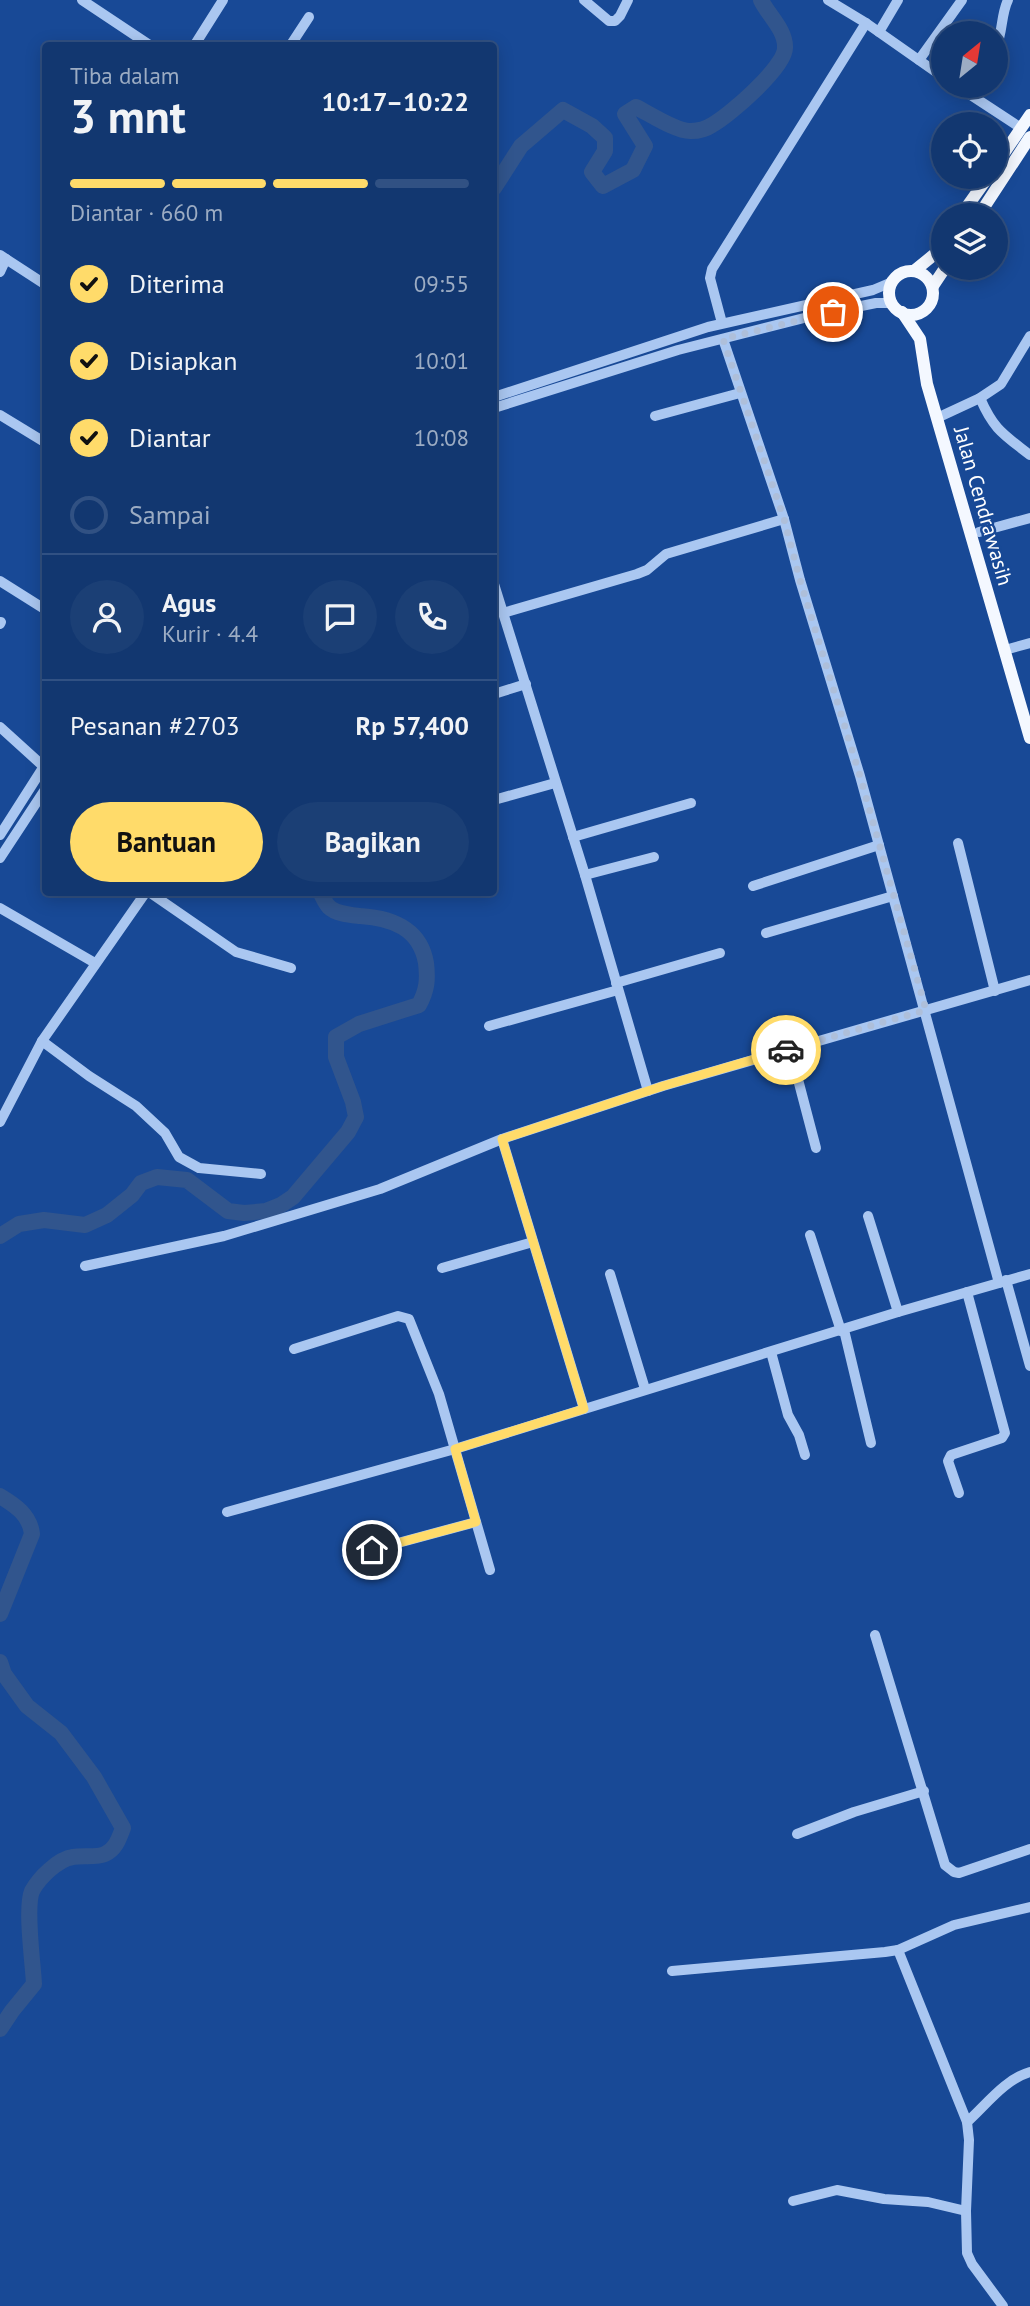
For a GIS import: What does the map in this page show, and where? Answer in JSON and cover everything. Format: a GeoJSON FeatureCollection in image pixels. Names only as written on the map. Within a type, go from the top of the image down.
{"type":"FeatureCollection","features":[{"type":"Feature","properties":{"kind":"main road"},"geometry":{"type":"LineString","coordinates":[[986,203],[1026,132],[1030,115]]}},
{"type":"Feature","properties":{"kind":"main road"},"geometry":{"type":"LineString","coordinates":[[1008,152],[1026,132]]}},
{"type":"Feature","properties":{"kind":"main road"},"geometry":{"type":"LineString","coordinates":[[914,271],[931,256]]}},
{"type":"Feature","properties":{"kind":"main road"},"geometry":{"type":"LineString","coordinates":[[920,339],[892,303],[889,294],[892,282],[899,274],[914,271],[923,274],[933,286]]}},
{"type":"Feature","properties":{"kind":"main road"},"geometry":{"type":"LineString","coordinates":[[920,339],[933,296],[933,286],[937,280]]}},
{"type":"Feature","properties":{"kind":"main road"},"geometry":{"type":"LineString","coordinates":[[902,313],[917,314],[929,306]]}},
{"type":"Feature","properties":{"kind":"main road","name":"Jalan Cendrawasih"},"geometry":{"type":"LineString","coordinates":[[920,339],[927,384],[940,416],[1009,649],[1030,709]]}},
{"type":"Feature","properties":{"kind":"main road","name":"Jalan Cendrawasih"},"geometry":{"type":"LineString","coordinates":[[967,505],[979,532],[1030,738]]}},
{"type":"Feature","properties":{"kind":"street"},"geometry":{"type":"LineString","coordinates":[[82,0],[145,42]]}},
{"type":"Feature","properties":{"kind":"street"},"geometry":{"type":"LineString","coordinates":[[197,42],[223,0]]}},
{"type":"Feature","properties":{"kind":"street"},"geometry":{"type":"LineString","coordinates":[[584,0],[609,20],[615,21],[628,0]]}},
{"type":"Feature","properties":{"kind":"street"},"geometry":{"type":"LineString","coordinates":[[828,0],[931,68]]}},
{"type":"Feature","properties":{"kind":"street"},"geometry":{"type":"LineString","coordinates":[[879,32],[898,0]]}},
{"type":"Feature","properties":{"kind":"street"},"geometry":{"type":"LineString","coordinates":[[919,60],[962,0]]}},
{"type":"Feature","properties":{"kind":"street"},"geometry":{"type":"LineString","coordinates":[[1003,21],[1008,0]]}},
{"type":"Feature","properties":{"kind":"street"},"geometry":{"type":"LineString","coordinates":[[293,42],[309,17]]}},
{"type":"Feature","properties":{"kind":"street"},"geometry":{"type":"LineString","coordinates":[[722,323],[710,278],[712,269],[866,23]]}},
{"type":"Feature","properties":{"kind":"street"},"geometry":{"type":"LineString","coordinates":[[982,98],[1026,132]]}},
{"type":"Feature","properties":{"kind":"street"},"geometry":{"type":"LineString","coordinates":[[0,272],[3,257],[42,282]]}},
{"type":"Feature","properties":{"kind":"street"},"geometry":{"type":"LineString","coordinates":[[497,396],[722,323],[873,290],[892,282]]}},
{"type":"Feature","properties":{"kind":"street"},"geometry":{"type":"LineString","coordinates":[[497,407],[678,350],[825,313],[876,303],[892,303]]}},
{"type":"Feature","properties":{"kind":"street"},"geometry":{"type":"LineString","coordinates":[[940,416],[980,398],[1001,384],[1030,336]]}},
{"type":"Feature","properties":{"kind":"street"},"geometry":{"type":"LineString","coordinates":[[723,339],[784,519],[1003,1281],[1030,1366]]}},
{"type":"Feature","properties":{"kind":"street"},"geometry":{"type":"LineString","coordinates":[[655,416],[740,393]]}},
{"type":"Feature","properties":{"kind":"street"},"geometry":{"type":"LineString","coordinates":[[980,398],[995,428],[1030,455]]}},
{"type":"Feature","properties":{"kind":"street"},"geometry":{"type":"LineString","coordinates":[[1,416],[42,441]]}},
{"type":"Feature","properties":{"kind":"street"},"geometry":{"type":"LineString","coordinates":[[979,532],[1030,518]]}},
{"type":"Feature","properties":{"kind":"street"},"geometry":{"type":"LineString","coordinates":[[502,613],[637,574],[647,570],[666,554],[784,519]]}},
{"type":"Feature","properties":{"kind":"street"},"geometry":{"type":"LineString","coordinates":[[0,581],[42,607]]}},
{"type":"Feature","properties":{"kind":"street"},"geometry":{"type":"LineString","coordinates":[[497,595],[585,875],[648,1091]]}},
{"type":"Feature","properties":{"kind":"street"},"geometry":{"type":"LineString","coordinates":[[1009,649],[1030,642]]}},
{"type":"Feature","properties":{"kind":"street"},"geometry":{"type":"LineString","coordinates":[[497,693],[526,684]]}},
{"type":"Feature","properties":{"kind":"street"},"geometry":{"type":"LineString","coordinates":[[0,727],[42,763]]}},
{"type":"Feature","properties":{"kind":"street"},"geometry":{"type":"LineString","coordinates":[[0,835],[42,768]]}},
{"type":"Feature","properties":{"kind":"street"},"geometry":{"type":"LineString","coordinates":[[497,799],[555,783]]}},
{"type":"Feature","properties":{"kind":"street"},"geometry":{"type":"LineString","coordinates":[[0,858],[42,794]]}},
{"type":"Feature","properties":{"kind":"street"},"geometry":{"type":"LineString","coordinates":[[573,837],[691,803]]}},
{"type":"Feature","properties":{"kind":"street"},"geometry":{"type":"LineString","coordinates":[[958,843],[995,991]]}},
{"type":"Feature","properties":{"kind":"street"},"geometry":{"type":"LineString","coordinates":[[753,886],[879,845]]}},
{"type":"Feature","properties":{"kind":"street"},"geometry":{"type":"LineString","coordinates":[[585,875],[654,856]]}},
{"type":"Feature","properties":{"kind":"street"},"geometry":{"type":"LineString","coordinates":[[0,1122],[42,1041],[145,896]]}},
{"type":"Feature","properties":{"kind":"street"},"geometry":{"type":"LineString","coordinates":[[154,896],[236,952],[291,968]]}},
{"type":"Feature","properties":{"kind":"street"},"geometry":{"type":"LineString","coordinates":[[766,933],[893,896]]}},
{"type":"Feature","properties":{"kind":"street"},"geometry":{"type":"LineString","coordinates":[[0,908],[95,963]]}},
{"type":"Feature","properties":{"kind":"street"},"geometry":{"type":"LineString","coordinates":[[489,1026],[719,953]]}},
{"type":"Feature","properties":{"kind":"street"},"geometry":{"type":"LineString","coordinates":[[85,1266],[224,1237],[380,1189],[502,1139],[648,1091],[1030,980]]}},
{"type":"Feature","properties":{"kind":"street"},"geometry":{"type":"LineString","coordinates":[[42,1041],[136,1106],[165,1133],[179,1157],[190,1164],[198,1168],[261,1174]]}},
{"type":"Feature","properties":{"kind":"street"},"geometry":{"type":"LineString","coordinates":[[790,1049],[816,1148]]}},
{"type":"Feature","properties":{"kind":"street"},"geometry":{"type":"LineString","coordinates":[[502,1139],[584,1409]]}},
{"type":"Feature","properties":{"kind":"street"},"geometry":{"type":"LineString","coordinates":[[868,1216],[898,1312]]}},
{"type":"Feature","properties":{"kind":"street"},"geometry":{"type":"LineString","coordinates":[[810,1235],[842,1330],[871,1443]]}},
{"type":"Feature","properties":{"kind":"street"},"geometry":{"type":"LineString","coordinates":[[442,1268],[533,1242]]}},
{"type":"Feature","properties":{"kind":"street"},"geometry":{"type":"LineString","coordinates":[[227,1512],[455,1449],[1030,1274]]}},
{"type":"Feature","properties":{"kind":"street"},"geometry":{"type":"LineString","coordinates":[[610,1275],[645,1389]]}},
{"type":"Feature","properties":{"kind":"street"},"geometry":{"type":"LineString","coordinates":[[959,1493],[948,1461],[951,1455],[1002,1438],[1005,1433],[967,1292]]}},
{"type":"Feature","properties":{"kind":"street"},"geometry":{"type":"LineString","coordinates":[[294,1349],[398,1316],[407,1317],[439,1394],[490,1570]]}},
{"type":"Feature","properties":{"kind":"street"},"geometry":{"type":"LineString","coordinates":[[771,1352],[788,1415],[799,1435],[804,1455]]}},
{"type":"Feature","properties":{"kind":"street"},"geometry":{"type":"LineString","coordinates":[[372,1550],[476,1522]]}},
{"type":"Feature","properties":{"kind":"street"},"geometry":{"type":"LineString","coordinates":[[875,1635],[945,1865],[959,1873],[1030,1849]]}},
{"type":"Feature","properties":{"kind":"street"},"geometry":{"type":"LineString","coordinates":[[797,1835],[854,1812],[924,1791]]}},
{"type":"Feature","properties":{"kind":"street"},"geometry":{"type":"LineString","coordinates":[[671,1971],[729,1968],[898,1950],[954,1925],[1030,1907]]}},
{"type":"Feature","properties":{"kind":"street"},"geometry":{"type":"LineString","coordinates":[[898,1950],[967,2122],[967,2253],[976,2271],[1003,2306]]}},
{"type":"Feature","properties":{"kind":"street"},"geometry":{"type":"LineString","coordinates":[[967,2122],[1009,2083],[1030,2072]]}},
{"type":"Feature","properties":{"kind":"street"},"geometry":{"type":"LineString","coordinates":[[793,2201],[836,2190],[884,2199],[928,2202],[966,2211]]}},
{"type":"Feature","properties":{"kind":"waterway"},"geometry":{"type":"LineString","coordinates":[[497,183],[521,146],[563,110],[592,126],[605,138],[605,151],[592,172],[603,186],[633,170],[645,146],[625,114],[636,107],[685,131],[702,130],[720,120],[755,90],[783,56],[783,35],[761,0]]}},
{"type":"Feature","properties":{"kind":"waterway"},"geometry":{"type":"LineString","coordinates":[[0,1236],[19,1224],[44,1220],[85,1225],[107,1215],[132,1195],[141,1183],[157,1177],[187,1180],[228,1211],[266,1211],[293,1197],[348,1132],[356,1117],[336,1057],[336,1037],[359,1024],[419,1005],[427,980],[423,951],[411,933],[383,919],[336,911],[322,896]]}},
{"type":"Feature","properties":{"kind":"waterway"},"geometry":{"type":"LineString","coordinates":[[0,1496],[25,1516],[32,1534],[0,1614]]}},
{"type":"Feature","properties":{"kind":"waterway"},"geometry":{"type":"LineString","coordinates":[[0,1662],[4,1674],[27,1706],[61,1733],[94,1777],[123,1828],[117,1843],[109,1852],[61,1861],[39,1880],[32,1891],[29,1922],[34,1984],[0,2029]]}},
{"type":"Feature","properties":{"kind":"way so far"},"geometry":{"type":"LineString","coordinates":[[786,1050],[926,1010],[784,519],[723,339],[833,312]]}},
{"type":"Feature","properties":{"kind":"route"},"geometry":{"type":"LineString","coordinates":[[372,1550],[476,1522],[455,1449],[584,1409],[502,1139],[663,1086],[786,1050]]}}]}
